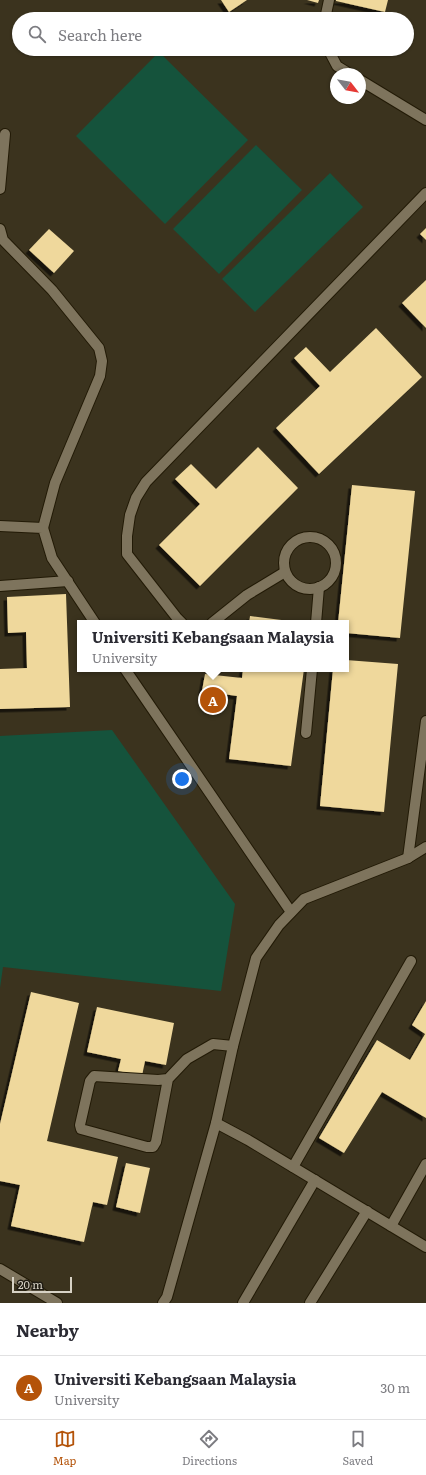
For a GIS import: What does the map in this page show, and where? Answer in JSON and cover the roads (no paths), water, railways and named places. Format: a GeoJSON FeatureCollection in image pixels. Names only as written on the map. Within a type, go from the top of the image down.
{"type":"FeatureCollection","features":[{"type":"Feature","properties":{"kind":"street"},"geometry":{"type":"LineString","coordinates":[[327,12],[330,0]]}},
{"type":"Feature","properties":{"kind":"street"},"geometry":{"type":"LineString","coordinates":[[332,56],[337,66],[340,68]]}},
{"type":"Feature","properties":{"kind":"street"},"geometry":{"type":"LineString","coordinates":[[366,84],[426,120]]}},
{"type":"Feature","properties":{"kind":"street"},"geometry":{"type":"LineString","coordinates":[[0,189],[6,134]]}},
{"type":"Feature","properties":{"kind":"street"},"geometry":{"type":"LineString","coordinates":[[178,620],[127,554],[130,515],[136,498],[146,482],[426,193]]}},
{"type":"Feature","properties":{"kind":"street"},"geometry":{"type":"LineString","coordinates":[[0,229],[3,240],[52,290],[99,348],[102,361],[100,376],[55,482],[43,528],[52,558],[93,620]]}},
{"type":"Feature","properties":{"kind":"street"},"geometry":{"type":"LineString","coordinates":[[0,526],[43,528]]}},
{"type":"Feature","properties":{"kind":"street"},"geometry":{"type":"LineString","coordinates":[[311,537],[320,539],[327,544],[335,559],[335,568],[329,579],[319,587],[311,589],[299,586],[290,579],[286,572],[284,564],[285,555],[289,547],[303,538],[311,537]]}},
{"type":"Feature","properties":{"kind":"street"},"geometry":{"type":"LineString","coordinates":[[216,620],[247,595],[286,572]]}},
{"type":"Feature","properties":{"kind":"street"},"geometry":{"type":"LineString","coordinates":[[0,586],[68,581]]}},
{"type":"Feature","properties":{"kind":"street"},"geometry":{"type":"LineString","coordinates":[[316,620],[319,587]]}},
{"type":"Feature","properties":{"kind":"street"},"geometry":{"type":"LineString","coordinates":[[127,672],[291,912]]}},
{"type":"Feature","properties":{"kind":"street"},"geometry":{"type":"LineString","coordinates":[[306,733],[312,672]]}},
{"type":"Feature","properties":{"kind":"street"},"geometry":{"type":"LineString","coordinates":[[408,858],[426,721]]}},
{"type":"Feature","properties":{"kind":"street"},"geometry":{"type":"LineString","coordinates":[[164,1303],[167,1297],[216,1123],[233,1046],[256,958],[278,925],[304,899],[408,858],[426,846]]}},
{"type":"Feature","properties":{"kind":"street"},"geometry":{"type":"LineString","coordinates":[[293,1167],[410,961]]}},
{"type":"Feature","properties":{"kind":"street"},"geometry":{"type":"LineString","coordinates":[[168,1079],[158,1080],[94,1076],[90,1081],[80,1125],[81,1129],[147,1147],[153,1147],[156,1142],[168,1079],[187,1060],[213,1044],[233,1046]]}},
{"type":"Feature","properties":{"kind":"street"},"geometry":{"type":"LineString","coordinates":[[216,1123],[248,1140],[426,1247]]}},
{"type":"Feature","properties":{"kind":"street"},"geometry":{"type":"LineString","coordinates":[[392,1226],[426,1164]]}},
{"type":"Feature","properties":{"kind":"street"},"geometry":{"type":"LineString","coordinates":[[243,1303],[315,1180]]}},
{"type":"Feature","properties":{"kind":"street"},"geometry":{"type":"LineString","coordinates":[[310,1303],[367,1211]]}},
{"type":"Feature","properties":{"kind":"street"},"geometry":{"type":"LineString","coordinates":[[0,1269],[57,1303]]}},
{"type":"Feature","properties":{"kind":"place","name":"Universiti Kebangsaan Malaysia"},"geometry":{"type":"Point","coordinates":[213,700]}}]}
